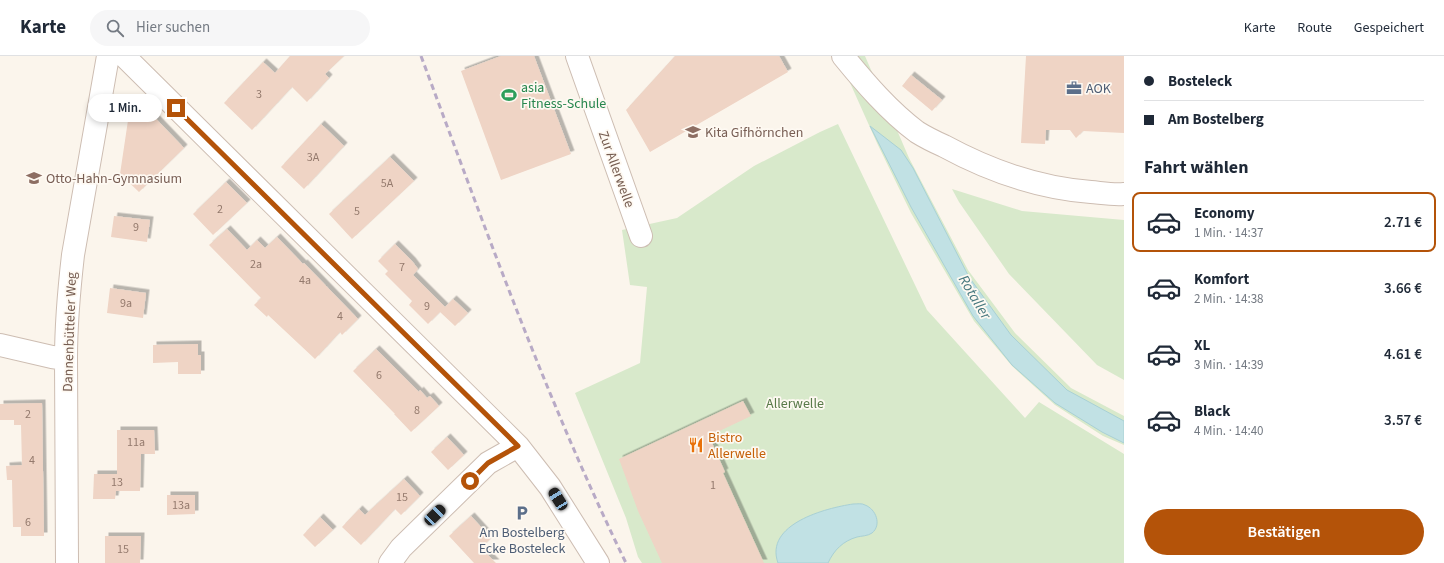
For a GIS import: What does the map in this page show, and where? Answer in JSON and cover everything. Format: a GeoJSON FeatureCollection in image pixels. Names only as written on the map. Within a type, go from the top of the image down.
{"type":"FeatureCollection","features":[{"type":"Feature","properties":{"kind":"street","name":"Dannenbütteler Weg"},"geometry":{"type":"LineString","coordinates":[[67,563],[66,359],[68,301],[73,255],[108,56]]}},
{"type":"Feature","properties":{"kind":"street"},"geometry":{"type":"LineString","coordinates":[[124,56],[518,446],[550,487],[598,563]]}},
{"type":"Feature","properties":{"kind":"street","name":"Zur Allerwelle"},"geometry":{"type":"LineString","coordinates":[[577,56],[641,236]]}},
{"type":"Feature","properties":{"kind":"street"},"geometry":{"type":"LineString","coordinates":[[843,56],[863,81],[898,116],[918,132],[961,156],[1027,182],[1064,190],[1124,194]]}},
{"type":"Feature","properties":{"kind":"street"},"geometry":{"type":"LineString","coordinates":[[0,345],[52,358],[66,359]]}},
{"type":"Feature","properties":{"kind":"street"},"geometry":{"type":"LineString","coordinates":[[390,563],[401,548],[488,463],[518,446]]}},
{"type":"Feature","properties":{"kind":"green space"},"geometry":{"type":"Polygon","coordinates":[[[838,56],[865,56],[909,158],[968,270],[1015,333],[1071,388],[1124,416],[1124,445],[1103,436],[1055,405],[1012,366],[974,321],[911,213],[877,143],[838,56]]]}},
{"type":"Feature","properties":{"kind":"green space","name":"Allerwelle"},"geometry":{"type":"Polygon","coordinates":[[[838,124],[927,310],[1025,418],[1039,402],[1124,454],[1124,563],[642,563],[638,557],[626,518],[575,393],[640,363],[647,287],[630,285],[622,230],[677,218],[754,166],[838,124]]]}},
{"type":"Feature","properties":{"kind":"green space"},"geometry":{"type":"Polygon","coordinates":[[[952,189],[1022,211],[1124,220],[1124,380],[1097,365],[1009,274],[959,202],[952,189]]]}},
{"type":"Feature","properties":{"kind":"water","name":"Rotaller"},"geometry":{"type":"Polygon","coordinates":[[[870,126],[901,150],[913,168],[969,277],[1011,335],[1067,390],[1124,421],[1124,443],[1102,432],[1055,403],[1012,365],[973,316],[911,207],[870,126]]]}},
{"type":"Feature","properties":{"kind":"water"},"geometry":{"type":"Polygon","coordinates":[[[853,504],[864,504],[875,514],[877,526],[872,533],[857,537],[843,544],[836,550],[828,563],[778,563],[776,549],[780,538],[788,528],[800,520],[814,514],[828,509],[853,504]]]}},
{"type":"Feature","properties":{"kind":"building"},"geometry":{"type":"Polygon","coordinates":[[[290,56],[344,56],[325,74],[329,78],[307,102],[292,87],[252,130],[224,103],[263,62],[275,73],[290,56]]]}},
{"type":"Feature","properties":{"kind":"building","name":"asia Fitness-Schule"},"geometry":{"type":"Polygon","coordinates":[[[501,56],[534,56],[571,154],[501,180],[461,71],[501,56]]]}},
{"type":"Feature","properties":{"kind":"building"},"geometry":{"type":"Polygon","coordinates":[[[675,56],[779,56],[788,72],[650,152],[626,110],[675,56]]]}},
{"type":"Feature","properties":{"kind":"building","name":"AOK"},"geometry":{"type":"Polygon","coordinates":[[[1026,56],[1124,56],[1124,133],[1083,131],[1076,138],[1070,130],[1046,130],[1045,144],[1021,143],[1026,56]]]}},
{"type":"Feature","properties":{"kind":"building"},"geometry":{"type":"Polygon","coordinates":[[[911,75],[942,100],[932,111],[902,86],[911,75]]]}},
{"type":"Feature","properties":{"kind":"building"},"geometry":{"type":"Polygon","coordinates":[[[139,101],[184,148],[139,192],[120,174],[130,107],[139,101]]]}},
{"type":"Feature","properties":{"kind":"building"},"geometry":{"type":"Polygon","coordinates":[[[321,124],[344,146],[304,189],[281,167],[321,124]]]}},
{"type":"Feature","properties":{"kind":"building"},"geometry":{"type":"Polygon","coordinates":[[[390,157],[414,181],[352,239],[329,214],[390,157]]]}},
{"type":"Feature","properties":{"kind":"building"},"geometry":{"type":"Polygon","coordinates":[[[226,182],[247,203],[213,235],[193,214],[226,182]]]}},
{"type":"Feature","properties":{"kind":"building"},"geometry":{"type":"Polygon","coordinates":[[[114,216],[150,220],[147,242],[111,237],[114,216]]]}},
{"type":"Feature","properties":{"kind":"building"},"geometry":{"type":"Polygon","coordinates":[[[227,229],[247,250],[257,240],[265,248],[277,237],[358,319],[342,335],[340,332],[315,359],[268,315],[267,317],[254,305],[261,298],[209,245],[227,229]]]}},
{"type":"Feature","properties":{"kind":"building"},"geometry":{"type":"Polygon","coordinates":[[[395,244],[418,269],[413,275],[445,307],[428,324],[409,305],[412,301],[385,274],[388,271],[378,261],[395,244]]]}},
{"type":"Feature","properties":{"kind":"building"},"geometry":{"type":"Polygon","coordinates":[[[110,288],[146,293],[143,318],[107,313],[110,288]]]}},
{"type":"Feature","properties":{"kind":"building"},"geometry":{"type":"Polygon","coordinates":[[[453,299],[468,313],[455,326],[440,312],[453,299]]]}},
{"type":"Feature","properties":{"kind":"building"},"geometry":{"type":"Polygon","coordinates":[[[198,344],[198,355],[201,355],[201,374],[178,374],[178,362],[153,363],[153,345],[198,344]]]}},
{"type":"Feature","properties":{"kind":"building"},"geometry":{"type":"Polygon","coordinates":[[[376,349],[419,392],[420,390],[427,398],[430,396],[439,406],[411,432],[353,371],[376,349]]]}},
{"type":"Feature","properties":{"kind":"building"},"geometry":{"type":"Polygon","coordinates":[[[743,401],[751,416],[709,436],[725,472],[723,473],[764,563],[662,563],[638,511],[619,459],[743,401]]]}},
{"type":"Feature","properties":{"kind":"building"},"geometry":{"type":"Polygon","coordinates":[[[42,403],[44,536],[21,536],[21,527],[13,527],[12,480],[7,480],[6,466],[22,465],[21,425],[14,425],[14,420],[0,420],[0,404],[42,403]]]}},
{"type":"Feature","properties":{"kind":"building"},"geometry":{"type":"Polygon","coordinates":[[[117,430],[154,430],[155,454],[141,454],[140,491],[116,491],[115,499],[93,499],[94,474],[117,474],[117,430]]]}},
{"type":"Feature","properties":{"kind":"building"},"geometry":{"type":"Polygon","coordinates":[[[447,437],[464,455],[448,470],[431,452],[447,437]]]}},
{"type":"Feature","properties":{"kind":"building"},"geometry":{"type":"Polygon","coordinates":[[[404,479],[420,496],[401,515],[395,509],[361,545],[342,527],[359,509],[365,515],[404,479]]]}},
{"type":"Feature","properties":{"kind":"building"},"geometry":{"type":"Polygon","coordinates":[[[167,495],[195,495],[195,514],[167,515],[167,495]]]}},
{"type":"Feature","properties":{"kind":"building"},"geometry":{"type":"Polygon","coordinates":[[[471,516],[491,538],[481,548],[496,563],[474,563],[449,536],[471,516]]]}},
{"type":"Feature","properties":{"kind":"building"},"geometry":{"type":"Polygon","coordinates":[[[320,517],[333,530],[315,547],[303,535],[320,517]]]}},
{"type":"Feature","properties":{"kind":"building"},"geometry":{"type":"Polygon","coordinates":[[[105,536],[141,536],[140,563],[105,563],[105,536]]]}},
{"type":"Feature","properties":{"kind":"railway"},"geometry":{"type":"LineString","coordinates":[[421,56],[543,376],[569,439],[626,563]]}},
{"type":"Feature","properties":{"kind":"place","name":"AOK"},"geometry":{"type":"Point","coordinates":[1074,88]}},
{"type":"Feature","properties":{"kind":"place","name":"asia Fitness-Schule"},"geometry":{"type":"Point","coordinates":[509,95]}},
{"type":"Feature","properties":{"kind":"place","name":"Kita Gifhörnchen"},"geometry":{"type":"Point","coordinates":[693,132]}},
{"type":"Feature","properties":{"kind":"place","name":"Otto-Hahn-Gymnasium"},"geometry":{"type":"Point","coordinates":[34,178]}},
{"type":"Feature","properties":{"kind":"place","name":"Bistro Allerwelle"},"geometry":{"type":"Point","coordinates":[696,445]}},
{"type":"Feature","properties":{"kind":"place","name":"Am Bostelberg Ecke Bosteleck"},"geometry":{"type":"Point","coordinates":[522,513]}},
{"type":"Feature","properties":{"kind":"route"},"geometry":{"type":"LineString","coordinates":[[176,108],[518,446],[488,463],[470,481]]}}]}
